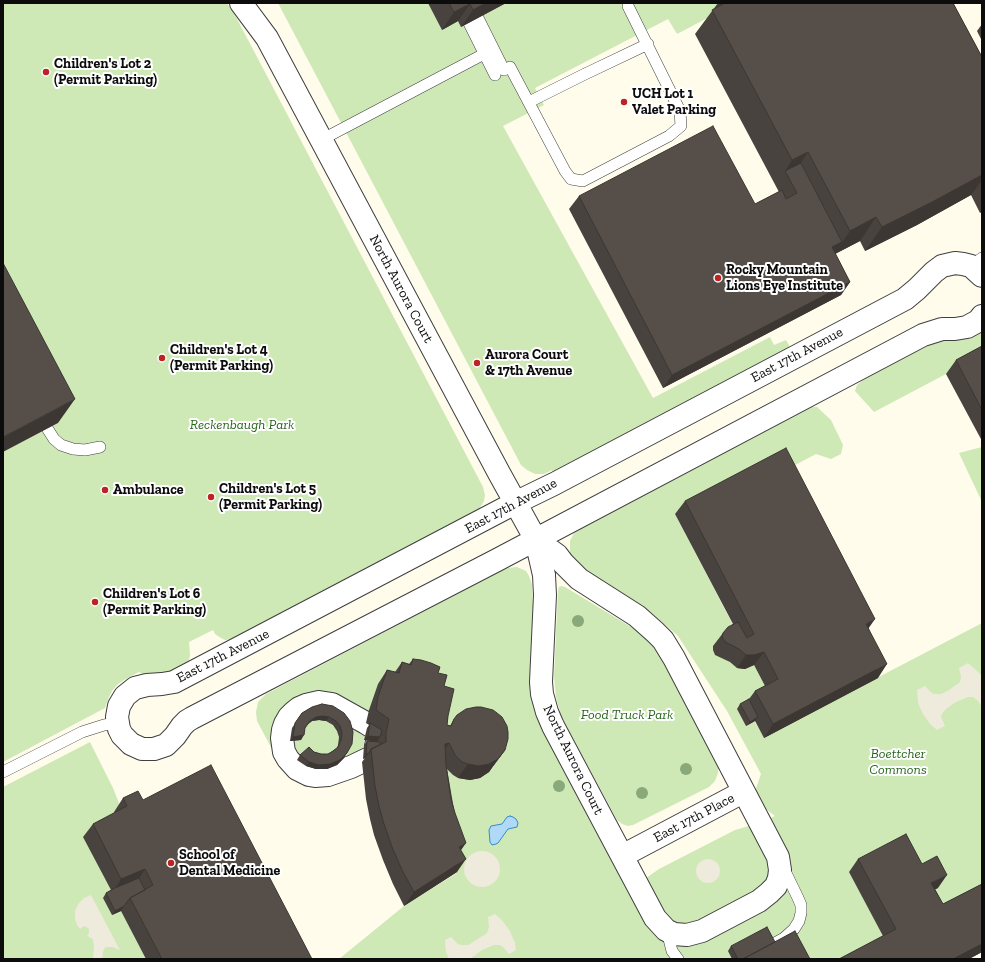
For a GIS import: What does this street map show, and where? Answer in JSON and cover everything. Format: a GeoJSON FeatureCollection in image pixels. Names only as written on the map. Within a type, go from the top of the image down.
{"type":"FeatureCollection","features":[{"type":"Feature","properties":{"kind":"street","name":"North Aurora Court"},"geometry":{"type":"LineString","coordinates":[[241,3],[267,38],[487,452],[536,540],[544,575],[545,594],[541,682],[543,701],[553,726],[622,856]]}},
{"type":"Feature","properties":{"kind":"street","name":"North Aurora Court"},"geometry":{"type":"LineString","coordinates":[[260,3],[267,38]]}},
{"type":"Feature","properties":{"kind":"street","name":"East 17th Avenue"},"geometry":{"type":"LineString","coordinates":[[117,723],[117,712],[121,701],[135,688],[174,682],[554,484],[905,299],[942,266],[955,263],[978,267]]}},
{"type":"Feature","properties":{"kind":"street"},"geometry":{"type":"LineString","coordinates":[[117,723],[122,735],[135,747],[147,750],[160,748],[171,742],[182,726],[192,718],[536,540],[924,336],[942,330],[967,327],[978,321],[982,316]]}},
{"type":"Feature","properties":{"kind":"street","name":"North Aurora Court"},"geometry":{"type":"LineString","coordinates":[[536,540],[557,555],[563,564],[579,579],[637,616],[663,640],[674,658],[743,792]]}},
{"type":"Feature","properties":{"kind":"street","name":"East 17th Place"},"geometry":{"type":"LineString","coordinates":[[622,856],[743,792],[775,852],[780,865],[779,878],[776,886],[759,901],[702,931],[682,935],[674,934],[666,930]]}},
{"type":"Feature","properties":{"kind":"street"},"geometry":{"type":"LineString","coordinates":[[622,856],[653,915],[666,930]]}},
{"type":"Feature","properties":{"kind":"lane"},"geometry":{"type":"LineString","coordinates":[[503,71],[473,21],[484,54],[503,71],[529,102],[565,172],[571,179],[583,181],[669,136],[680,126],[680,111],[628,6]]}},
{"type":"Feature","properties":{"kind":"lane"},"geometry":{"type":"LineString","coordinates":[[529,102],[648,44]]}},
{"type":"Feature","properties":{"kind":"lane"},"geometry":{"type":"LineString","coordinates":[[321,140],[484,54]]}},
{"type":"Feature","properties":{"kind":"lane"},"geometry":{"type":"LineString","coordinates":[[35,408],[54,439],[62,445],[73,449],[85,450],[100,447]]}},
{"type":"Feature","properties":{"kind":"lane"},"geometry":{"type":"LineString","coordinates":[[3,772],[82,732],[99,726],[117,723]]}},
{"type":"Feature","properties":{"kind":"lane"},"geometry":{"type":"LineString","coordinates":[[766,948],[790,933],[800,918],[801,913],[801,905],[796,892],[775,852]]}},
{"type":"Feature","properties":{"kind":"lane"},"geometry":{"type":"LineString","coordinates":[[666,930],[672,951],[678,959]]}},
{"type":"Feature","properties":{"kind":"green space","name":"Reckenbaugh Park"},"geometry":{"type":"Polygon","coordinates":[[[3,3],[227,3],[236,17],[483,487],[485,495],[484,501],[477,512],[234,639],[225,640],[215,634],[213,630],[189,642],[190,655],[186,664],[175,671],[144,675],[139,672],[124,680],[112,691],[105,708],[3,762],[3,452],[58,423],[3,319],[3,3]]]}},
{"type":"Feature","properties":{"kind":"green space"},"geometry":{"type":"Polygon","coordinates":[[[278,3],[734,3],[677,34],[668,19],[535,88],[544,105],[503,126],[653,398],[770,337],[774,345],[786,340],[789,348],[553,472],[552,470],[544,474],[535,474],[527,470],[521,465],[278,3]]]}},
{"type":"Feature","properties":{"kind":"green space"},"geometry":{"type":"Polygon","coordinates":[[[982,332],[982,355],[874,412],[855,391],[857,385],[867,377],[933,343],[941,340],[962,339],[982,332]]]}},
{"type":"Feature","properties":{"kind":"green space","name":"Boettcher Commons"},"geometry":{"type":"Polygon","coordinates":[[[807,407],[817,407],[831,420],[843,445],[841,454],[831,459],[816,454],[782,472],[675,514],[768,692],[759,694],[743,703],[764,737],[982,623],[982,892],[934,918],[928,869],[886,943],[855,959],[339,959],[404,906],[457,873],[436,757],[453,775],[464,779],[474,779],[485,775],[493,768],[498,758],[448,729],[366,723],[362,762],[315,776],[274,753],[257,721],[256,712],[258,702],[266,694],[507,568],[517,567],[526,571],[532,585],[533,606],[530,668],[533,702],[629,890],[659,869],[735,830],[759,823],[775,816],[762,806],[755,791],[761,774],[727,711],[678,636],[652,613],[578,564],[570,554],[570,541],[574,533],[583,527],[807,407]]]}},
{"type":"Feature","properties":{"kind":"green space"},"geometry":{"type":"Polygon","coordinates":[[[982,447],[982,502],[959,453],[982,447]]]}},
{"type":"Feature","properties":{"kind":"green space","name":"Food Truck Park"},"geometry":{"type":"Polygon","coordinates":[[[561,586],[636,630],[661,655],[719,765],[715,781],[709,787],[633,825],[628,826],[617,820],[561,716],[556,697],[554,677],[558,591],[559,587],[561,586]]]}},
{"type":"Feature","properties":{"kind":"green space"},"geometry":{"type":"Polygon","coordinates":[[[90,742],[113,788],[121,808],[118,819],[146,959],[3,959],[3,787],[90,742]]]}},
{"type":"Feature","properties":{"kind":"shaded area"},"geometry":{"type":"Polygon","coordinates":[[[968,663],[982,676],[982,707],[973,697],[968,697],[956,702],[942,714],[941,717],[945,726],[937,730],[930,724],[923,714],[918,703],[917,690],[925,686],[932,693],[941,694],[949,690],[960,682],[961,677],[959,668],[968,663]]]}},
{"type":"Feature","properties":{"kind":"shaded area"},"geometry":{"type":"Polygon","coordinates":[[[486,851],[495,856],[499,862],[499,876],[495,882],[486,887],[478,887],[469,882],[465,876],[464,865],[469,856],[475,852],[486,851]]]}},
{"type":"Feature","properties":{"kind":"shaded area"},"geometry":{"type":"Polygon","coordinates":[[[708,859],[716,863],[720,871],[716,879],[708,883],[700,879],[696,871],[700,863],[708,859]]]}},
{"type":"Feature","properties":{"kind":"shaded area"},"geometry":{"type":"Polygon","coordinates":[[[91,895],[120,950],[112,947],[106,947],[103,952],[102,959],[93,959],[93,940],[87,936],[89,929],[84,926],[80,929],[75,919],[75,911],[78,904],[84,898],[91,895]]]}},
{"type":"Feature","properties":{"kind":"shaded area"},"geometry":{"type":"Polygon","coordinates":[[[495,914],[502,920],[510,931],[516,950],[509,954],[500,945],[494,945],[482,950],[470,959],[449,959],[446,952],[445,940],[451,937],[458,944],[468,945],[487,933],[489,927],[488,917],[495,914]]]}},
{"type":"Feature","properties":{"kind":"water"},"geometry":{"type":"Polygon","coordinates":[[[510,816],[516,819],[518,823],[517,827],[508,829],[498,843],[492,845],[490,842],[489,830],[491,826],[502,824],[507,817],[510,816]]]}},
{"type":"Feature","properties":{"kind":"building"},"geometry":{"type":"Polygon","coordinates":[[[449,3],[486,3],[473,10],[470,4],[454,12],[449,3]]]}},
{"type":"Feature","properties":{"kind":"building"},"geometry":{"type":"Polygon","coordinates":[[[725,3],[953,3],[982,57],[982,175],[882,227],[876,217],[850,231],[808,152],[792,160],[712,10],[725,3]]]}},
{"type":"Feature","properties":{"kind":"building","name":"Rocky Mountain Lions Eye Institute"},"geometry":{"type":"Polygon","coordinates":[[[713,126],[755,204],[782,190],[786,199],[797,193],[785,171],[801,163],[842,242],[832,247],[850,282],[672,375],[579,196],[713,126]]]}},
{"type":"Feature","properties":{"kind":"building"},"geometry":{"type":"Polygon","coordinates":[[[3,263],[75,399],[3,437],[3,263]]]}},
{"type":"Feature","properties":{"kind":"building"},"geometry":{"type":"Polygon","coordinates":[[[982,346],[982,410],[956,360],[982,346]]]}},
{"type":"Feature","properties":{"kind":"building"},"geometry":{"type":"Polygon","coordinates":[[[786,448],[875,619],[866,624],[887,664],[773,724],[755,691],[778,679],[764,652],[754,655],[746,655],[739,649],[725,642],[722,637],[723,633],[728,627],[738,622],[747,638],[754,634],[685,501],[786,448]]]}},
{"type":"Feature","properties":{"kind":"building"},"geometry":{"type":"Polygon","coordinates":[[[413,659],[421,660],[440,667],[438,673],[447,675],[444,686],[454,689],[447,725],[451,726],[457,715],[466,709],[481,707],[493,710],[502,717],[507,726],[508,732],[505,750],[498,759],[489,764],[479,766],[462,762],[455,755],[449,743],[445,744],[446,765],[451,799],[466,843],[459,847],[466,859],[414,892],[402,870],[383,821],[375,786],[371,749],[386,742],[389,719],[376,710],[378,697],[387,670],[399,673],[402,662],[411,665],[413,659]]]}},
{"type":"Feature","properties":{"kind":"building"},"geometry":{"type":"Polygon","coordinates":[[[749,699],[758,717],[750,722],[740,704],[749,699]]]}},
{"type":"Feature","properties":{"kind":"building"},"geometry":{"type":"Polygon","coordinates":[[[322,704],[333,706],[344,713],[350,721],[353,732],[352,744],[347,753],[340,760],[330,764],[319,765],[309,762],[300,755],[309,747],[314,752],[328,754],[338,747],[342,733],[340,726],[336,721],[329,717],[316,717],[310,721],[305,728],[304,735],[293,737],[295,723],[302,713],[312,707],[322,704]]]}},
{"type":"Feature","properties":{"kind":"building"},"geometry":{"type":"Polygon","coordinates":[[[370,723],[382,730],[380,737],[368,736],[370,723]]]}},
{"type":"Feature","properties":{"kind":"building"},"geometry":{"type":"Polygon","coordinates":[[[367,741],[380,742],[380,745],[371,749],[369,753],[366,754],[367,741]]]}},
{"type":"Feature","properties":{"kind":"building","name":"School of Dental Medicine"},"geometry":{"type":"Polygon","coordinates":[[[211,765],[312,959],[162,959],[130,898],[153,885],[145,869],[121,879],[93,824],[127,806],[123,798],[138,791],[143,800],[211,765]]]}},
{"type":"Feature","properties":{"kind":"building"},"geometry":{"type":"Polygon","coordinates":[[[906,834],[922,864],[937,856],[947,875],[931,883],[943,904],[982,884],[982,944],[955,958],[956,959],[839,959],[896,929],[858,859],[906,834]]]}},
{"type":"Feature","properties":{"kind":"building"},"geometry":{"type":"Polygon","coordinates":[[[139,878],[145,890],[130,898],[124,906],[115,911],[106,893],[139,878]]]}},
{"type":"Feature","properties":{"kind":"building"},"geometry":{"type":"Polygon","coordinates":[[[767,927],[775,942],[743,959],[738,959],[731,946],[767,927]]]}},
{"type":"Feature","properties":{"kind":"building"},"geometry":{"type":"Polygon","coordinates":[[[795,931],[810,959],[743,959],[795,931]]]}},
{"type":"Feature","properties":{"kind":"place","name":"Children's Lot 2 (Permit Parking)"},"geometry":{"type":"Point","coordinates":[46,72]}},
{"type":"Feature","properties":{"kind":"place","name":"UCH Lot 1 Valet Parking"},"geometry":{"type":"Point","coordinates":[624,102]}},
{"type":"Feature","properties":{"kind":"place","name":"Rocky Mountain Lions Eye Institute"},"geometry":{"type":"Point","coordinates":[718,278]}},
{"type":"Feature","properties":{"kind":"place","name":"Children's Lot 4 (Permit Parking)"},"geometry":{"type":"Point","coordinates":[162,358]}},
{"type":"Feature","properties":{"kind":"place","name":"Aurora Court & 17th Avenue"},"geometry":{"type":"Point","coordinates":[477,363]}},
{"type":"Feature","properties":{"kind":"place","name":"Ambulance"},"geometry":{"type":"Point","coordinates":[105,490]}},
{"type":"Feature","properties":{"kind":"place","name":"Children's Lot 5 (Permit Parking)"},"geometry":{"type":"Point","coordinates":[211,497]}},
{"type":"Feature","properties":{"kind":"place","name":"Children's Lot 6 (Permit Parking)"},"geometry":{"type":"Point","coordinates":[95,602]}},
{"type":"Feature","properties":{"kind":"place","name":"School of Dental Medicine"},"geometry":{"type":"Point","coordinates":[171,863]}}]}
